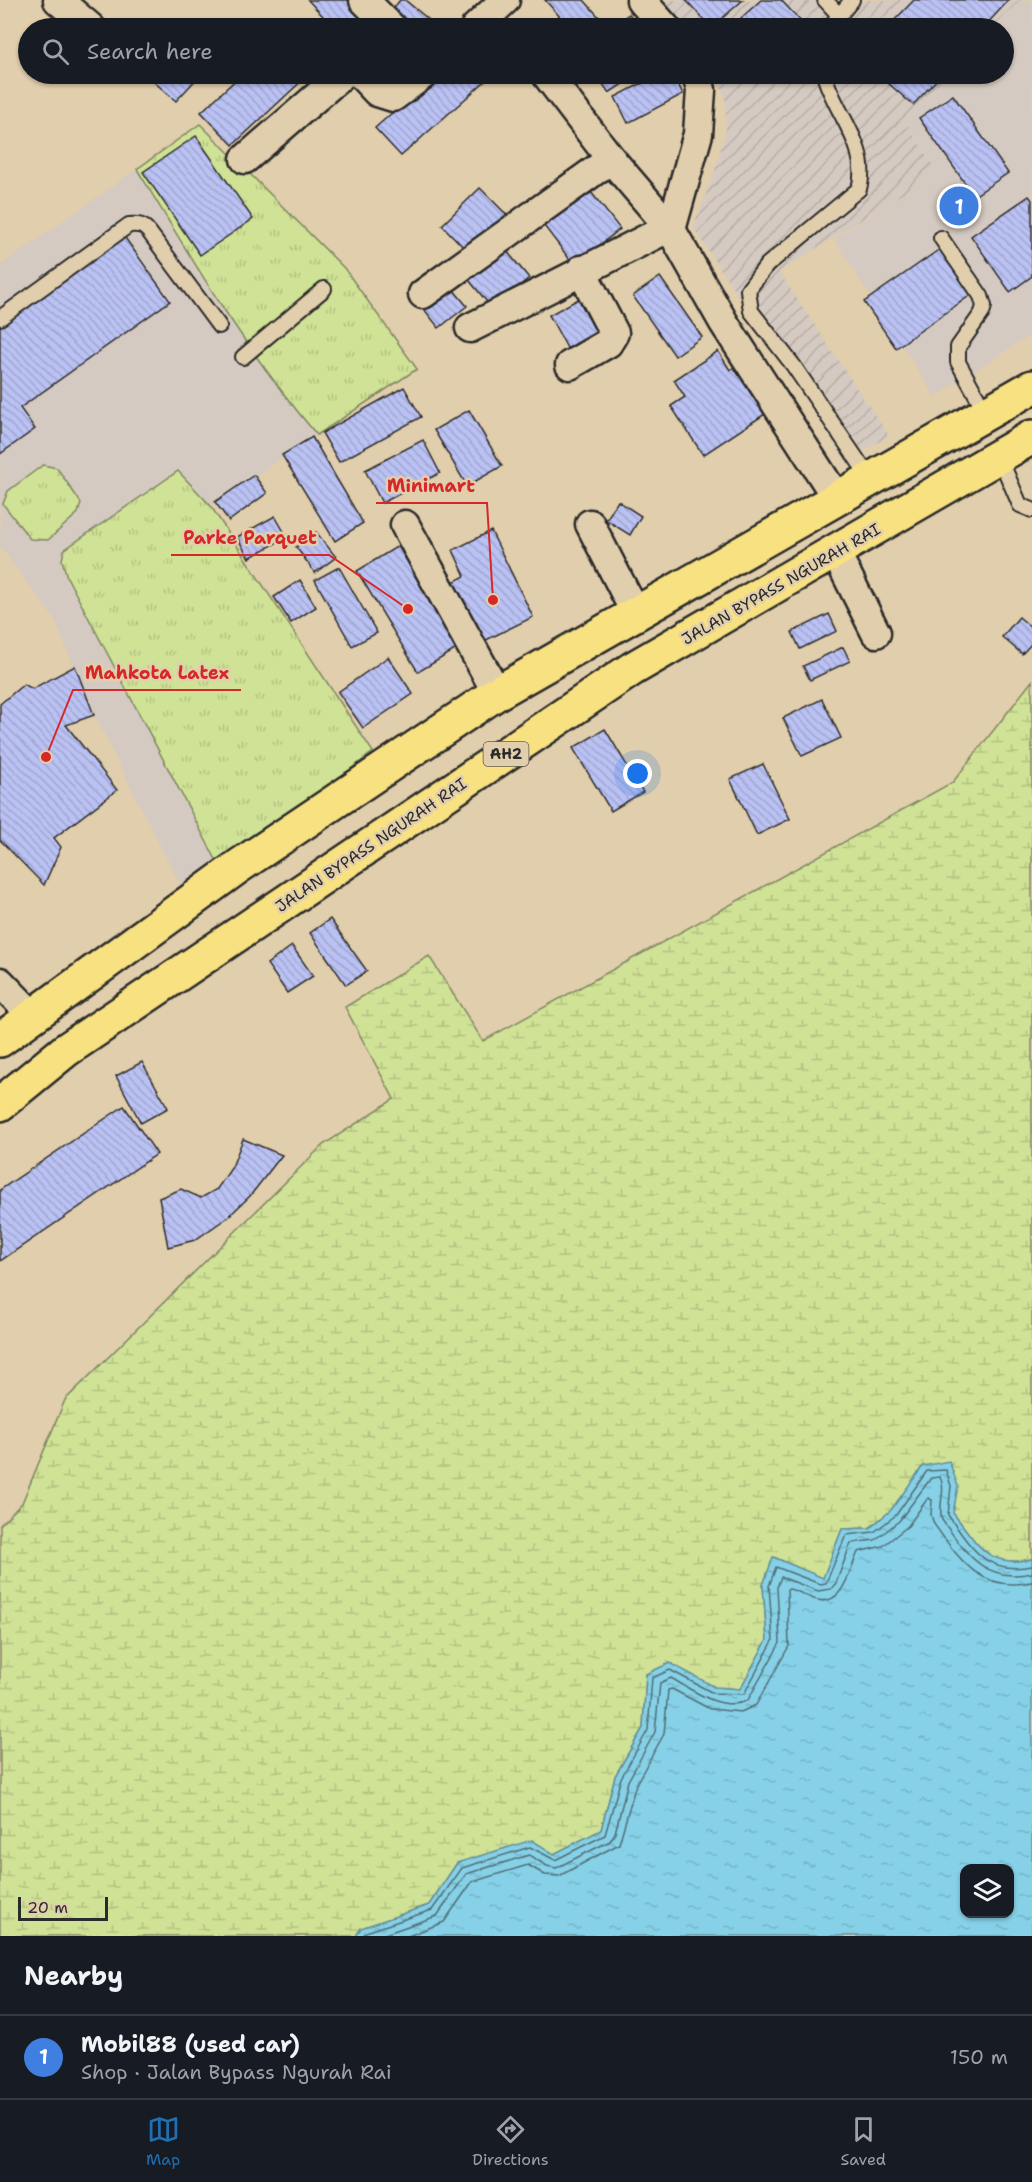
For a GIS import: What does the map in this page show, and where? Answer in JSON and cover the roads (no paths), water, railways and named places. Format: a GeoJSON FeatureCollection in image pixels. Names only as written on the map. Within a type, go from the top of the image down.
{"type":"FeatureCollection","features":[{"type":"Feature","properties":{"kind":"highway"},"geometry":{"type":"LineString","coordinates":[[0,1040],[238,866],[497,693],[1032,387]]}},
{"type":"Feature","properties":{"kind":"highway","name":"JALAN BYPASS NGURAH RAI"},"geometry":{"type":"LineString","coordinates":[[0,1104],[66,1050],[632,669],[836,553],[1032,437]]}},
{"type":"Feature","properties":{"kind":"street"},"geometry":{"type":"LineString","coordinates":[[58,0],[80,18]]}},
{"type":"Feature","properties":{"kind":"street"},"geometry":{"type":"LineString","coordinates":[[364,0],[382,18]]}},
{"type":"Feature","properties":{"kind":"street"},"geometry":{"type":"LineString","coordinates":[[641,0],[657,18]]}},
{"type":"Feature","properties":{"kind":"street"},"geometry":{"type":"LineString","coordinates":[[489,18],[501,9]]}},
{"type":"Feature","properties":{"kind":"street"},"geometry":{"type":"LineString","coordinates":[[245,159],[331,84]]}},
{"type":"Feature","properties":{"kind":"street"},"geometry":{"type":"LineString","coordinates":[[369,84],[377,92],[388,97],[396,97],[412,84]]}},
{"type":"Feature","properties":{"kind":"street"},"geometry":{"type":"LineString","coordinates":[[554,84],[611,159],[670,228],[724,323],[838,500]]}},
{"type":"Feature","properties":{"kind":"street"},"geometry":{"type":"LineString","coordinates":[[471,328],[581,270],[670,228],[698,134],[702,90],[700,84]]}},
{"type":"Feature","properties":{"kind":"street"},"geometry":{"type":"LineString","coordinates":[[423,294],[611,159]]}},
{"type":"Feature","properties":{"kind":"street"},"geometry":{"type":"LineString","coordinates":[[570,365],[608,343],[614,333],[581,270]]}},
{"type":"Feature","properties":{"kind":"street"},"geometry":{"type":"LineString","coordinates":[[590,524],[636,614]]}},
{"type":"Feature","properties":{"kind":"street"},"geometry":{"type":"LineString","coordinates":[[405,525],[497,693]]}},
{"type":"Feature","properties":{"kind":"street"},"geometry":{"type":"LineString","coordinates":[[836,553],[876,633]]}},
{"type":"Feature","properties":{"kind":"street"},"geometry":{"type":"LineString","coordinates":[[0,982],[32,1015]]}},
{"type":"Feature","properties":{"kind":"lane"},"geometry":{"type":"LineString","coordinates":[[825,0],[838,14]]}},
{"type":"Feature","properties":{"kind":"lane"},"geometry":{"type":"LineString","coordinates":[[835,18],[852,0]]}},
{"type":"Feature","properties":{"kind":"lane"},"geometry":{"type":"LineString","coordinates":[[829,84],[852,132],[864,173],[859,189],[767,265],[748,290],[751,311],[793,365],[871,480]]}},
{"type":"Feature","properties":{"kind":"lane"},"geometry":{"type":"LineString","coordinates":[[0,318],[129,225],[135,224],[145,227],[219,326]]}},
{"type":"Feature","properties":{"kind":"lane"},"geometry":{"type":"LineString","coordinates":[[941,238],[981,296],[984,306],[982,313],[958,347],[958,362],[986,413]]}},
{"type":"Feature","properties":{"kind":"lane"},"geometry":{"type":"LineString","coordinates":[[243,357],[324,289]]}},
{"type":"Feature","properties":{"kind":"lane"},"geometry":{"type":"LineString","coordinates":[[999,456],[1020,505],[1026,510],[1032,510]]}},
{"type":"Feature","properties":{"kind":"water"},"geometry":{"type":"Polygon","coordinates":[[[949,1461],[958,1486],[953,1513],[977,1544],[994,1557],[1004,1560],[1032,1559],[1032,1936],[356,1936],[361,1928],[429,1905],[457,1863],[532,1840],[554,1854],[601,1830],[615,1776],[643,1728],[646,1674],[670,1663],[715,1687],[740,1689],[767,1640],[763,1585],[773,1557],[823,1578],[842,1529],[870,1528],[891,1510],[923,1466],[949,1461]]]}},
{"type":"Feature","properties":{"kind":"place","name":"Mobil88 (used car)"},"geometry":{"type":"Point","coordinates":[959,206]}},
{"type":"Feature","properties":{"kind":"place","name":"Minimart"},"geometry":{"type":"Point","coordinates":[493,600]}},
{"type":"Feature","properties":{"kind":"place","name":"Parke Parquet"},"geometry":{"type":"Point","coordinates":[408,609]}},
{"type":"Feature","properties":{"kind":"place","name":"Mahkota Latex"},"geometry":{"type":"Point","coordinates":[46,757]}}]}
